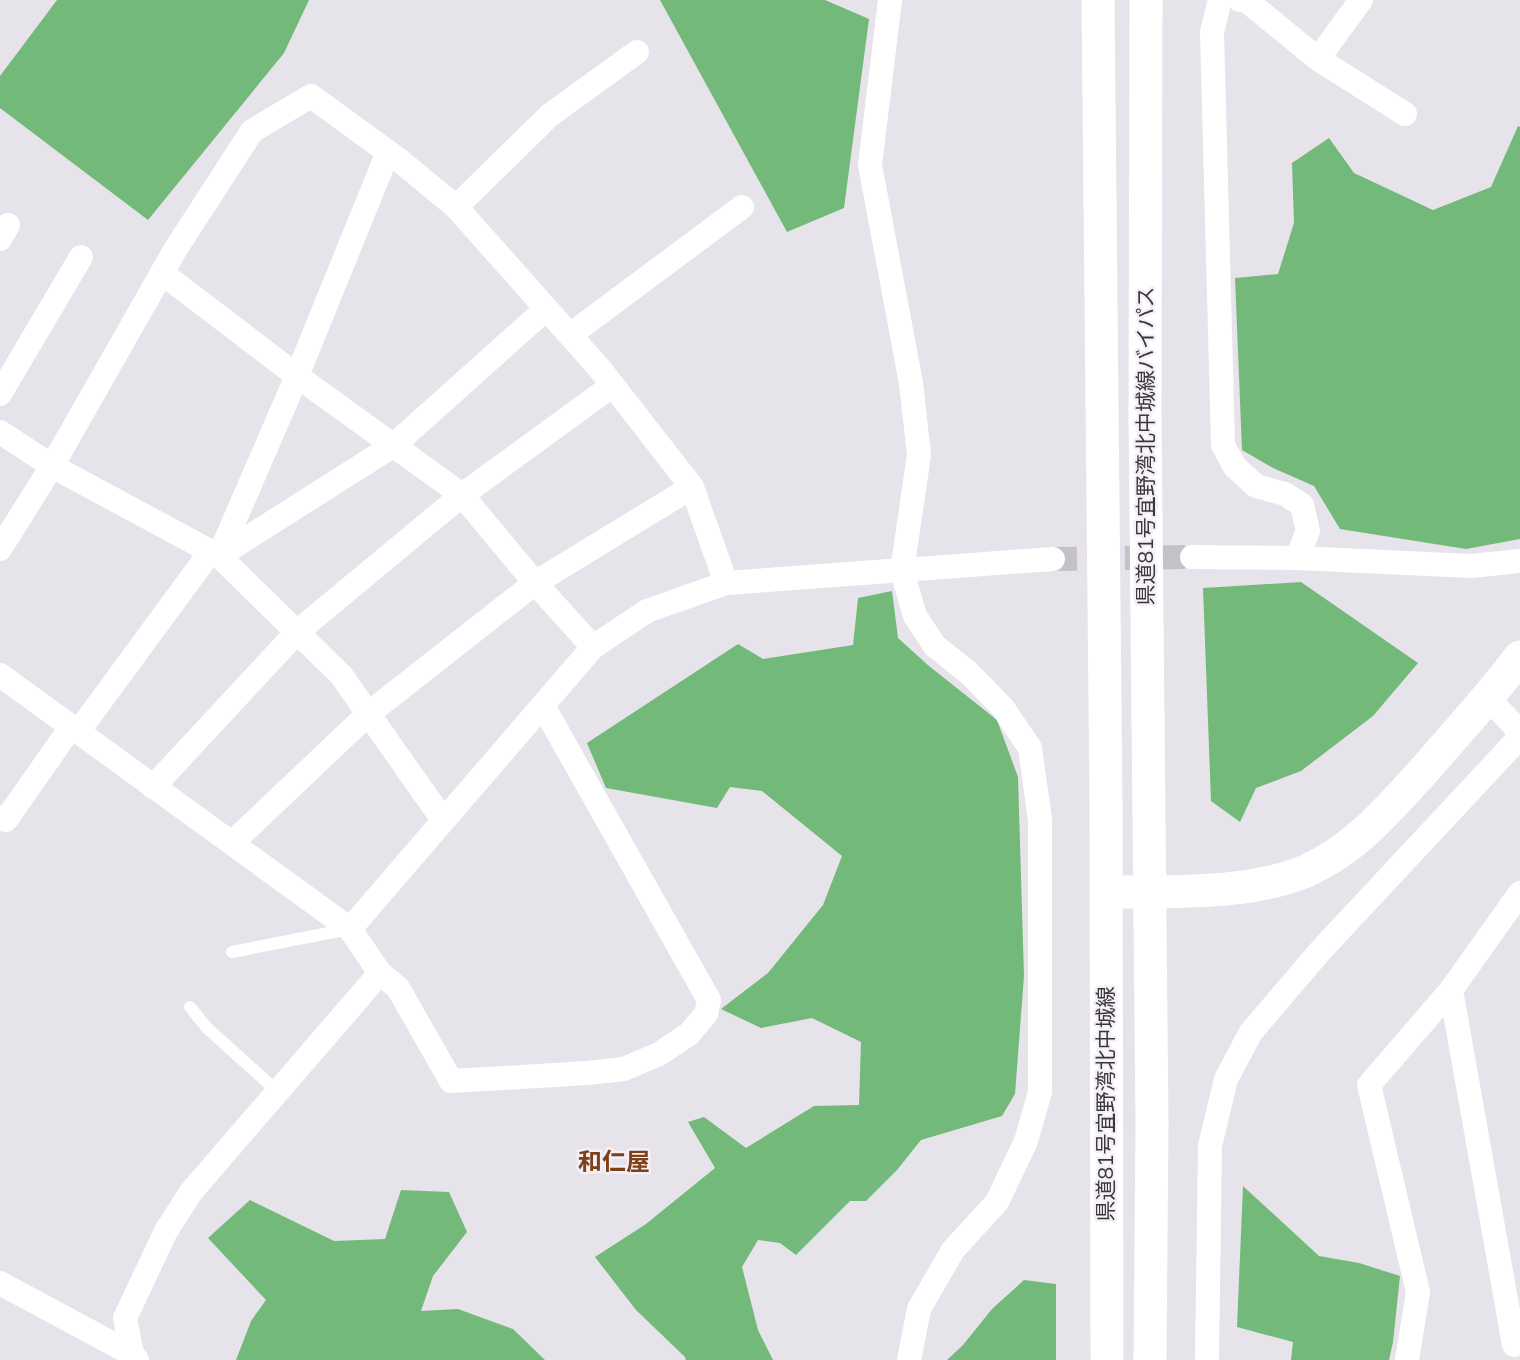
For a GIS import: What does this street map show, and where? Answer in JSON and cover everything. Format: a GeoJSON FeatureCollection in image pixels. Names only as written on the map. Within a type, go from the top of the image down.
{"type":"FeatureCollection","features":[{"type":"Feature","properties":{"kind":"main road","name":"県道81号宜野湾北中城線バイパス"},"geometry":{"type":"LineString","coordinates":[[1098,0],[1106,892]]}},
{"type":"Feature","properties":{"kind":"main road","name":"県道81号宜野湾北中城線バイパス"},"geometry":{"type":"LineString","coordinates":[[1146,0],[1145,415],[1149,892]]}},
{"type":"Feature","properties":{"kind":"main road"},"geometry":{"type":"LineString","coordinates":[[1106,892],[1212,890],[1271,881],[1305,871],[1336,855],[1370,829],[1488,698],[1520,657]]}},
{"type":"Feature","properties":{"kind":"main road","name":"県道81号宜野湾北中城線"},"geometry":{"type":"LineString","coordinates":[[1106,892],[1107,1360]]}},
{"type":"Feature","properties":{"kind":"main road"},"geometry":{"type":"LineString","coordinates":[[1149,892],[1152,1124],[1150,1360]]}},
{"type":"Feature","properties":{"kind":"street"},"geometry":{"type":"LineString","coordinates":[[890,0],[870,165],[911,384],[919,455],[902,571],[915,616],[935,646],[969,673],[1003,708],[1030,748],[1040,820],[1040,1092],[1026,1141],[997,1202],[953,1250],[919,1309],[909,1360]]}},
{"type":"Feature","properties":{"kind":"street"},"geometry":{"type":"LineString","coordinates":[[1220,0],[1212,32],[1223,445],[1235,467],[1256,486],[1285,494],[1302,505],[1308,531],[1297,558]]}},
{"type":"Feature","properties":{"kind":"street"},"geometry":{"type":"LineString","coordinates":[[1240,0],[1247,1],[1318,59],[1405,114]]}},
{"type":"Feature","properties":{"kind":"street"},"geometry":{"type":"LineString","coordinates":[[1318,59],[1361,0]]}},
{"type":"Feature","properties":{"kind":"street"},"geometry":{"type":"LineString","coordinates":[[456,207],[550,114],[636,52]]}},
{"type":"Feature","properties":{"kind":"street"},"geometry":{"type":"LineString","coordinates":[[0,549],[52,466],[162,273],[252,131],[311,96],[456,207],[613,385],[692,487],[726,583]]}},
{"type":"Feature","properties":{"kind":"street"},"geometry":{"type":"LineString","coordinates":[[0,817],[6,820],[74,729],[215,554],[297,376],[387,152]]}},
{"type":"Feature","properties":{"kind":"street"},"geometry":{"type":"LineString","coordinates":[[570,335],[742,207]]}},
{"type":"Feature","properties":{"kind":"street"},"geometry":{"type":"LineString","coordinates":[[0,394],[81,257]]}},
{"type":"Feature","properties":{"kind":"street"},"geometry":{"type":"LineString","coordinates":[[162,273],[297,376],[462,495],[593,647]]}},
{"type":"Feature","properties":{"kind":"street"},"geometry":{"type":"LineString","coordinates":[[215,554],[394,445],[546,309]]}},
{"type":"Feature","properties":{"kind":"street"},"geometry":{"type":"LineString","coordinates":[[153,787],[297,632],[462,495],[613,385]]}},
{"type":"Feature","properties":{"kind":"street"},"geometry":{"type":"LineString","coordinates":[[0,432],[52,466],[215,554],[341,675],[443,820]]}},
{"type":"Feature","properties":{"kind":"street"},"geometry":{"type":"LineString","coordinates":[[231,843],[368,714],[535,582],[692,487]]}},
{"type":"Feature","properties":{"kind":"street"},"geometry":{"type":"LineString","coordinates":[[1192,556],[1471,566],[1520,561]]}},
{"type":"Feature","properties":{"kind":"street"},"geometry":{"type":"LineString","coordinates":[[350,929],[593,647],[647,611],[726,583],[1053,559]]}},
{"type":"Feature","properties":{"kind":"street"},"geometry":{"type":"LineString","coordinates":[[0,675],[350,929],[380,973],[398,988],[451,1082],[588,1074],[624,1069],[658,1054],[689,1034],[706,1014],[710,1000],[543,706]]}},
{"type":"Feature","properties":{"kind":"street"},"geometry":{"type":"LineString","coordinates":[[1488,698],[1520,732]]}},
{"type":"Feature","properties":{"kind":"street"},"geometry":{"type":"LineString","coordinates":[[1207,1360],[1210,1146],[1226,1079],[1251,1032],[1322,949],[1520,737]]}},
{"type":"Feature","properties":{"kind":"street"},"geometry":{"type":"LineString","coordinates":[[1407,1360],[1418,1292],[1369,1085],[1451,990],[1520,893]]}},
{"type":"Feature","properties":{"kind":"street"},"geometry":{"type":"LineString","coordinates":[[134,1357],[125,1318],[166,1231],[190,1192],[380,973]]}},
{"type":"Feature","properties":{"kind":"street"},"geometry":{"type":"LineString","coordinates":[[1451,990],[1514,1345]]}},
{"type":"Feature","properties":{"kind":"street"},"geometry":{"type":"LineString","coordinates":[[0,1283],[134,1357]]}},
{"type":"Feature","properties":{"kind":"lane"},"geometry":{"type":"LineString","coordinates":[[232,952],[350,929]]}},
{"type":"Feature","properties":{"kind":"lane"},"geometry":{"type":"LineString","coordinates":[[190,1007],[207,1028],[277,1091]]}},
{"type":"Feature","properties":{"kind":"green space"},"geometry":{"type":"Polygon","coordinates":[[[57,0],[309,0],[284,53],[148,220],[0,108],[0,76],[57,0]]]}},
{"type":"Feature","properties":{"kind":"green space"},"geometry":{"type":"Polygon","coordinates":[[[660,0],[825,0],[869,19],[844,208],[787,232],[660,0]]]}},
{"type":"Feature","properties":{"kind":"green space"},"geometry":{"type":"Polygon","coordinates":[[[1518,126],[1520,127],[1520,539],[1466,549],[1340,529],[1314,486],[1273,468],[1242,450],[1235,278],[1278,274],[1294,223],[1292,163],[1329,138],[1354,173],[1433,210],[1491,187],[1518,126]]]}},
{"type":"Feature","properties":{"kind":"green space"},"geometry":{"type":"Polygon","coordinates":[[[1301,582],[1418,663],[1373,716],[1301,771],[1256,788],[1240,822],[1211,801],[1203,588],[1301,582]]]}},
{"type":"Feature","properties":{"kind":"green space"},"geometry":{"type":"Polygon","coordinates":[[[892,591],[898,638],[997,720],[1018,777],[1024,976],[1015,1094],[1002,1116],[921,1140],[897,1170],[866,1201],[850,1201],[796,1255],[780,1243],[758,1240],[742,1267],[758,1330],[773,1360],[686,1360],[636,1310],[595,1257],[646,1224],[715,1168],[688,1122],[704,1117],[746,1148],[814,1106],[859,1105],[861,1042],[812,1018],[761,1028],[721,1009],[768,973],[823,905],[842,856],[762,791],[730,787],[717,808],[606,788],[587,743],[738,644],[763,659],[853,645],[858,598],[892,591]]]}},
{"type":"Feature","properties":{"kind":"green space"},"geometry":{"type":"Polygon","coordinates":[[[1243,1186],[1319,1256],[1359,1263],[1400,1276],[1389,1360],[1291,1360],[1293,1342],[1237,1327],[1243,1186]]]}},
{"type":"Feature","properties":{"kind":"green space"},"geometry":{"type":"Polygon","coordinates":[[[401,1190],[449,1192],[467,1232],[433,1276],[421,1311],[458,1309],[513,1329],[545,1360],[236,1360],[251,1321],[266,1300],[208,1238],[250,1200],[334,1241],[385,1239],[401,1190]]]}},
{"type":"Feature","properties":{"kind":"green space"},"geometry":{"type":"Polygon","coordinates":[[[1024,1280],[1056,1284],[1056,1360],[947,1360],[963,1345],[992,1309],[1024,1280]]]}},
{"type":"Feature","properties":{"kind":"tunnel"},"geometry":{"type":"LineString","coordinates":[[1053,559],[1192,557]]}},
{"type":"Feature","properties":{"kind":"district","name":"和仁屋"},"geometry":{"type":"Point","coordinates":[614,1162]}}]}
